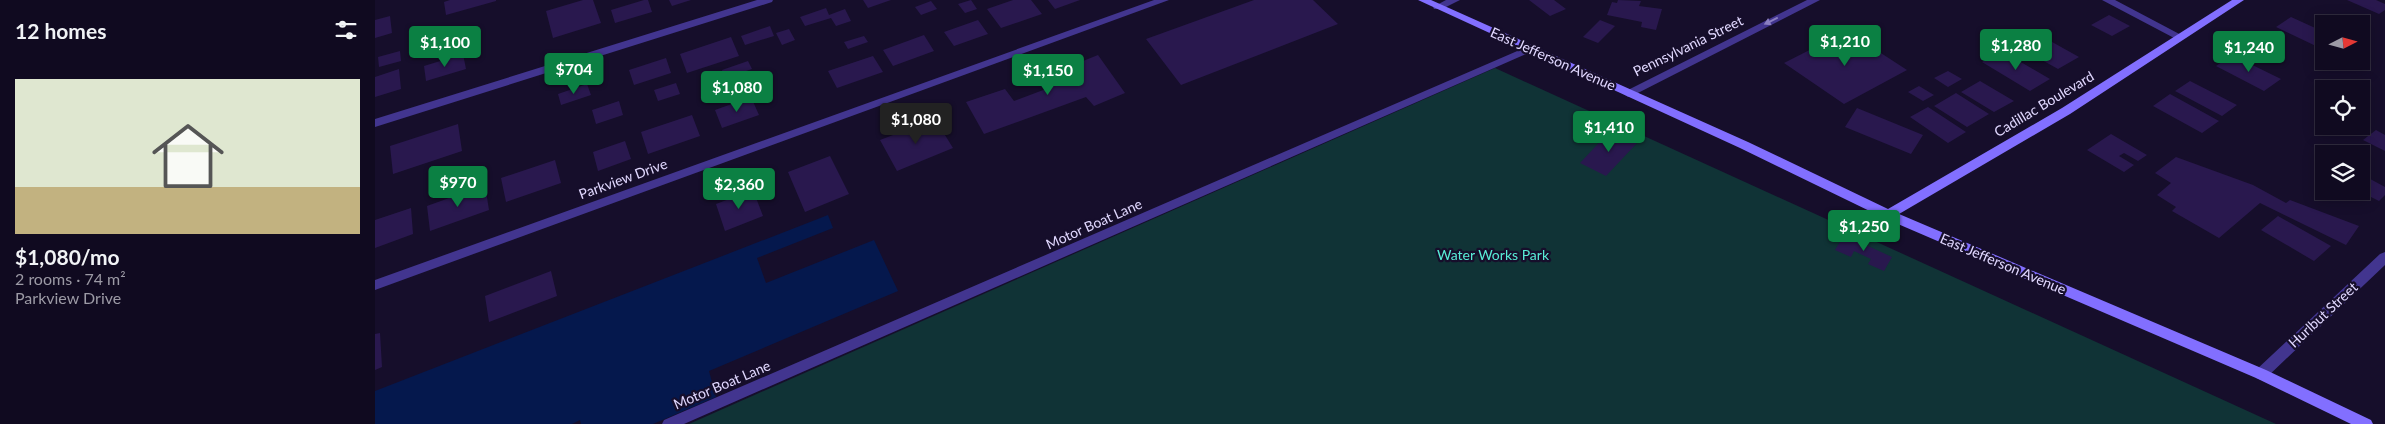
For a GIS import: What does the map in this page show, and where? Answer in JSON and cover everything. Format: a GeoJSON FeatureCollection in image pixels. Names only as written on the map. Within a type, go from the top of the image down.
{"type":"FeatureCollection","features":[{"type":"Feature","properties":{"kind":"main road","name":"East Jefferson Avenue"},"geometry":{"type":"LineString","coordinates":[[1423,0],[1628,93],[1888,215],[2261,374],[2366,424]]}},
{"type":"Feature","properties":{"kind":"main road","name":"Cadillac Boulevard"},"geometry":{"type":"LineString","coordinates":[[1888,215],[2066,111],[2239,0]]}},
{"type":"Feature","properties":{"kind":"street"},"geometry":{"type":"LineString","coordinates":[[375,123],[768,0]]}},
{"type":"Feature","properties":{"kind":"street","name":"Parkview Drive"},"geometry":{"type":"LineString","coordinates":[[375,285],[1164,0]]}},
{"type":"Feature","properties":{"kind":"street"},"geometry":{"type":"LineString","coordinates":[[1438,7],[1455,0]]}},
{"type":"Feature","properties":{"kind":"street","name":"Pennsylvania Street"},"geometry":{"type":"LineString","coordinates":[[1628,93],[1815,0]]}},
{"type":"Feature","properties":{"kind":"street"},"geometry":{"type":"LineString","coordinates":[[2107,0],[2180,37]]}},
{"type":"Feature","properties":{"kind":"street","name":"Motor Boat Lane"},"geometry":{"type":"LineString","coordinates":[[669,424],[1529,49]]}},
{"type":"Feature","properties":{"kind":"street","name":"Hurlbut Street"},"geometry":{"type":"LineString","coordinates":[[2261,374],[2385,256]]}},
{"type":"Feature","properties":{"kind":"green space","name":"Water Works Park"},"geometry":{"type":"Polygon","coordinates":[[[1495,68],[2276,424],[689,424],[1495,68]]]}},
{"type":"Feature","properties":{"kind":"shaded area"},"geometry":{"type":"Polygon","coordinates":[[[828,215],[833,228],[757,258],[766,283],[874,240],[898,291],[709,371],[716,397],[653,424],[581,424],[580,420],[572,424],[375,424],[375,391],[828,215]]]}},
{"type":"Feature","properties":{"kind":"building"},"geometry":{"type":"Polygon","coordinates":[[[450,0],[496,1],[446,15],[444,2],[450,0]]]}},
{"type":"Feature","properties":{"kind":"building"},"geometry":{"type":"Polygon","coordinates":[[[583,0],[593,0],[601,23],[553,38],[546,11],[583,0]]]}},
{"type":"Feature","properties":{"kind":"building"},"geometry":{"type":"Polygon","coordinates":[[[648,0],[652,12],[615,23],[611,10],[648,0]]]}},
{"type":"Feature","properties":{"kind":"building"},"geometry":{"type":"Polygon","coordinates":[[[669,0],[691,0],[672,6],[669,0]]]}},
{"type":"Feature","properties":{"kind":"building"},"geometry":{"type":"Polygon","coordinates":[[[863,0],[891,0],[868,8],[863,0]]]}},
{"type":"Feature","properties":{"kind":"building"},"geometry":{"type":"Polygon","coordinates":[[[971,0],[977,9],[965,13],[958,4],[971,0]]]}},
{"type":"Feature","properties":{"kind":"building"},"geometry":{"type":"Polygon","coordinates":[[[1013,0],[1031,0],[1042,14],[1001,28],[987,9],[1013,0]]]}},
{"type":"Feature","properties":{"kind":"building"},"geometry":{"type":"Polygon","coordinates":[[[1048,0],[1080,0],[1055,9],[1048,0]]]}},
{"type":"Feature","properties":{"kind":"building"},"geometry":{"type":"Polygon","coordinates":[[[1254,0],[1313,0],[1338,24],[1181,85],[1146,39],[1254,0]]]}},
{"type":"Feature","properties":{"kind":"building"},"geometry":{"type":"Polygon","coordinates":[[[1529,0],[1554,0],[1566,9],[1550,16],[1529,0]]]}},
{"type":"Feature","properties":{"kind":"building"},"geometry":{"type":"Polygon","coordinates":[[[1618,0],[1641,1],[1639,6],[1662,9],[1656,30],[1641,27],[1642,22],[1607,15],[1612,2],[1617,3],[1618,0]]]}},
{"type":"Feature","properties":{"kind":"building"},"geometry":{"type":"Polygon","coordinates":[[[2347,0],[2376,0],[2385,4],[2385,10],[2379,14],[2347,0]]]}},
{"type":"Feature","properties":{"kind":"building"},"geometry":{"type":"Polygon","coordinates":[[[931,1],[937,9],[921,15],[915,7],[931,1]]]}},
{"type":"Feature","properties":{"kind":"building"},"geometry":{"type":"Polygon","coordinates":[[[826,8],[829,15],[845,9],[851,21],[836,26],[831,18],[805,26],[800,17],[826,8]]]}},
{"type":"Feature","properties":{"kind":"building"},"geometry":{"type":"Polygon","coordinates":[[[2109,15],[2130,26],[2112,36],[2091,25],[2109,15]]]}},
{"type":"Feature","properties":{"kind":"building"},"geometry":{"type":"Polygon","coordinates":[[[390,16],[392,33],[375,38],[375,20],[390,16]]]}},
{"type":"Feature","properties":{"kind":"building"},"geometry":{"type":"Polygon","coordinates":[[[2291,17],[2315,28],[2315,46],[2276,27],[2291,17]]]}},
{"type":"Feature","properties":{"kind":"building"},"geometry":{"type":"Polygon","coordinates":[[[978,20],[988,34],[954,46],[944,32],[978,20]]]}},
{"type":"Feature","properties":{"kind":"building"},"geometry":{"type":"Polygon","coordinates":[[[1600,20],[1615,26],[1598,43],[1583,37],[1600,20]]]}},
{"type":"Feature","properties":{"kind":"building"},"geometry":{"type":"Polygon","coordinates":[[[770,26],[774,36],[745,45],[741,36],[770,26]]]}},
{"type":"Feature","properties":{"kind":"building"},"geometry":{"type":"Polygon","coordinates":[[[789,29],[795,40],[782,45],[776,33],[789,29]]]}},
{"type":"Feature","properties":{"kind":"building"},"geometry":{"type":"Polygon","coordinates":[[[1847,31],[1907,70],[1844,104],[1784,63],[1847,31]]]}},
{"type":"Feature","properties":{"kind":"building"},"geometry":{"type":"Polygon","coordinates":[[[2036,33],[2079,57],[2058,69],[2015,45],[2036,33]]]}},
{"type":"Feature","properties":{"kind":"building"},"geometry":{"type":"Polygon","coordinates":[[[924,35],[934,51],[893,66],[883,50],[924,35]]]}},
{"type":"Feature","properties":{"kind":"building"},"geometry":{"type":"Polygon","coordinates":[[[864,36],[868,42],[848,49],[844,42],[864,36]]]}},
{"type":"Feature","properties":{"kind":"building"},"geometry":{"type":"Polygon","coordinates":[[[731,37],[739,56],[687,73],[680,54],[731,37]]]}},
{"type":"Feature","properties":{"kind":"building"},"geometry":{"type":"Polygon","coordinates":[[[400,51],[401,61],[379,67],[378,57],[400,51]]]}},
{"type":"Feature","properties":{"kind":"building"},"geometry":{"type":"Polygon","coordinates":[[[2002,51],[2050,79],[2030,91],[1982,62],[2002,51]]]}},
{"type":"Feature","properties":{"kind":"building"},"geometry":{"type":"Polygon","coordinates":[[[463,54],[466,69],[426,81],[424,66],[463,54]]]}},
{"type":"Feature","properties":{"kind":"building"},"geometry":{"type":"Polygon","coordinates":[[[1098,55],[1125,93],[1094,106],[1086,97],[984,134],[966,102],[1005,89],[1014,101],[1070,80],[1063,69],[1098,55]]]}},
{"type":"Feature","properties":{"kind":"building"},"geometry":{"type":"Polygon","coordinates":[[[2232,55],[2281,79],[2264,91],[2216,66],[2232,55]]]}},
{"type":"Feature","properties":{"kind":"building"},"geometry":{"type":"Polygon","coordinates":[[[873,56],[883,72],[837,88],[828,71],[873,56]]]}},
{"type":"Feature","properties":{"kind":"building"},"geometry":{"type":"Polygon","coordinates":[[[666,58],[671,73],[634,85],[629,70],[666,58]]]}},
{"type":"Feature","properties":{"kind":"building"},"geometry":{"type":"Polygon","coordinates":[[[748,61],[752,69],[725,78],[722,70],[748,61]]]}},
{"type":"Feature","properties":{"kind":"building"},"geometry":{"type":"Polygon","coordinates":[[[399,69],[401,89],[375,97],[375,77],[399,69]]]}},
{"type":"Feature","properties":{"kind":"building"},"geometry":{"type":"Polygon","coordinates":[[[1948,71],[1962,79],[1948,87],[1934,78],[1948,71]]]}},
{"type":"Feature","properties":{"kind":"building"},"geometry":{"type":"Polygon","coordinates":[[[1980,81],[2014,101],[1994,112],[1961,92],[1980,81]]]}},
{"type":"Feature","properties":{"kind":"building"},"geometry":{"type":"Polygon","coordinates":[[[2190,81],[2237,105],[2222,116],[2175,91],[2190,81]]]}},
{"type":"Feature","properties":{"kind":"building"},"geometry":{"type":"Polygon","coordinates":[[[676,83],[680,94],[658,101],[654,90],[676,83]]]}},
{"type":"Feature","properties":{"kind":"building"},"geometry":{"type":"Polygon","coordinates":[[[587,84],[591,95],[561,105],[558,94],[587,84]]]}},
{"type":"Feature","properties":{"kind":"building"},"geometry":{"type":"Polygon","coordinates":[[[1919,86],[1934,95],[1923,101],[1908,92],[1919,86]]]}},
{"type":"Feature","properties":{"kind":"building"},"geometry":{"type":"Polygon","coordinates":[[[1956,93],[1989,114],[1967,127],[1934,106],[1956,93]]]}},
{"type":"Feature","properties":{"kind":"building"},"geometry":{"type":"Polygon","coordinates":[[[2170,94],[2219,121],[2202,133],[2153,106],[2170,94]]]}},
{"type":"Feature","properties":{"kind":"building"},"geometry":{"type":"Polygon","coordinates":[[[751,97],[759,115],[722,128],[715,110],[751,97]]]}},
{"type":"Feature","properties":{"kind":"building"},"geometry":{"type":"Polygon","coordinates":[[[619,101],[623,115],[596,124],[592,110],[619,101]]]}},
{"type":"Feature","properties":{"kind":"building"},"geometry":{"type":"Polygon","coordinates":[[[1928,107],[1966,132],[1948,143],[1910,117],[1928,107]]]}},
{"type":"Feature","properties":{"kind":"building"},"geometry":{"type":"Polygon","coordinates":[[[1857,108],[1923,135],[1911,154],[1845,127],[1857,108]]]}},
{"type":"Feature","properties":{"kind":"building"},"geometry":{"type":"Polygon","coordinates":[[[692,115],[700,136],[648,154],[641,132],[692,115]]]}},
{"type":"Feature","properties":{"kind":"building"},"geometry":{"type":"Polygon","coordinates":[[[935,119],[953,148],[897,171],[880,140],[935,119]]]}},
{"type":"Feature","properties":{"kind":"building"},"geometry":{"type":"Polygon","coordinates":[[[458,124],[462,151],[393,174],[390,146],[458,124]]]}},
{"type":"Feature","properties":{"kind":"building"},"geometry":{"type":"Polygon","coordinates":[[[1611,130],[1637,143],[1606,176],[1580,163],[1611,130]]]}},
{"type":"Feature","properties":{"kind":"building"},"geometry":{"type":"Polygon","coordinates":[[[2376,130],[2385,135],[2385,151],[2363,140],[2376,130]]]}},
{"type":"Feature","properties":{"kind":"building"},"geometry":{"type":"Polygon","coordinates":[[[2111,134],[2147,155],[2138,161],[2124,153],[2119,156],[2134,165],[2124,172],[2087,150],[2111,134]]]}},
{"type":"Feature","properties":{"kind":"building"},"geometry":{"type":"Polygon","coordinates":[[[625,141],[631,159],[598,171],[593,152],[625,141]]]}},
{"type":"Feature","properties":{"kind":"building"},"geometry":{"type":"Polygon","coordinates":[[[830,156],[849,194],[805,212],[788,172],[830,156]]]}},
{"type":"Feature","properties":{"kind":"building"},"geometry":{"type":"Polygon","coordinates":[[[2176,157],[2253,185],[2286,203],[2290,200],[2359,226],[2346,245],[2260,203],[2219,238],[2172,211],[2176,207],[2157,195],[2171,183],[2155,173],[2176,157]]]}},
{"type":"Feature","properties":{"kind":"building"},"geometry":{"type":"Polygon","coordinates":[[[555,160],[561,183],[506,202],[501,178],[555,160]]]}},
{"type":"Feature","properties":{"kind":"building"},"geometry":{"type":"Polygon","coordinates":[[[2370,179],[2385,187],[2385,195],[2379,201],[2370,196],[2370,179]]]}},
{"type":"Feature","properties":{"kind":"building"},"geometry":{"type":"Polygon","coordinates":[[[485,185],[489,210],[430,231],[427,206],[485,185]]]}},
{"type":"Feature","properties":{"kind":"building"},"geometry":{"type":"Polygon","coordinates":[[[753,190],[763,216],[725,231],[716,204],[753,190]]]}},
{"type":"Feature","properties":{"kind":"building"},"geometry":{"type":"Polygon","coordinates":[[[411,208],[413,234],[375,248],[375,220],[411,208]]]}},
{"type":"Feature","properties":{"kind":"building"},"geometry":{"type":"Polygon","coordinates":[[[2278,216],[2331,246],[2314,261],[2261,230],[2278,216]]]}},
{"type":"Feature","properties":{"kind":"building"},"geometry":{"type":"Polygon","coordinates":[[[1844,235],[1892,257],[1884,271],[1868,264],[1871,259],[1854,251],[1851,257],[1835,250],[1844,235]]]}},
{"type":"Feature","properties":{"kind":"building"},"geometry":{"type":"Polygon","coordinates":[[[551,271],[557,296],[489,322],[485,296],[551,271]]]}},
{"type":"Feature","properties":{"kind":"building"},"geometry":{"type":"Polygon","coordinates":[[[380,333],[382,367],[375,370],[375,334],[380,333]]]}}]}
